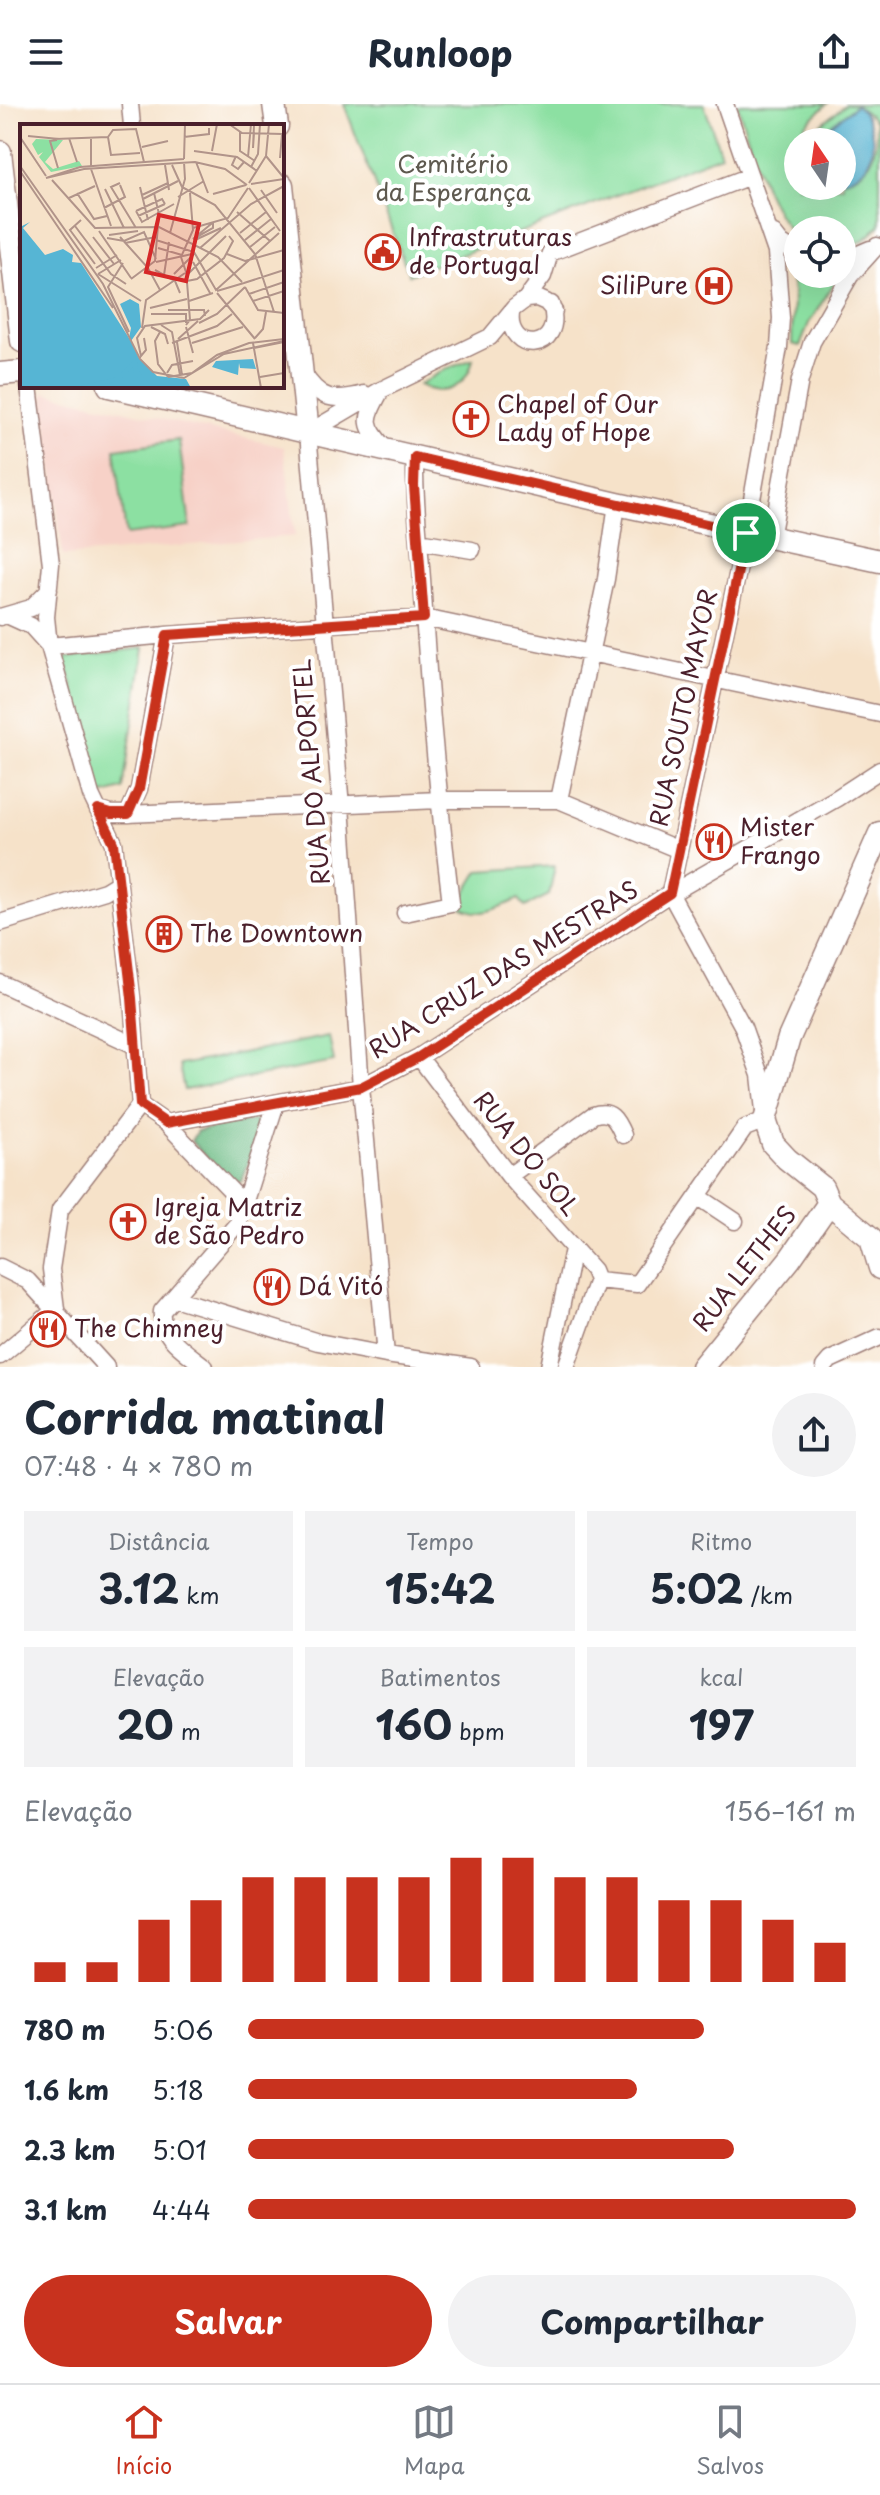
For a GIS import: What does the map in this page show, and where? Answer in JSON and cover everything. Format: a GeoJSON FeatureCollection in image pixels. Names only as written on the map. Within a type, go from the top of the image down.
{"type":"FeatureCollection","features":[{"type":"Feature","properties":{"kind":"street"},"geometry":{"type":"LineString","coordinates":[[130,104],[132,124]]}},
{"type":"Feature","properties":{"kind":"street"},"geometry":{"type":"LineString","coordinates":[[274,104],[277,124]]}},
{"type":"Feature","properties":{"kind":"street","name":"RUA SOUTO MAYOR"},"geometry":{"type":"LineString","coordinates":[[670,893],[746,533],[780,332],[777,256],[725,104]]}},
{"type":"Feature","properties":{"kind":"street"},"geometry":{"type":"LineString","coordinates":[[0,152],[20,324]]}},
{"type":"Feature","properties":{"kind":"street"},"geometry":{"type":"LineString","coordinates":[[526,299],[543,276],[550,253],[750,176]]}},
{"type":"Feature","properties":{"kind":"street","name":"RUA DO ALPORTEL"},"geometry":{"type":"LineString","coordinates":[[284,211],[326,624],[361,1087],[386,1355]]}},
{"type":"Feature","properties":{"kind":"street"},"geometry":{"type":"LineString","coordinates":[[768,226],[784,245]]}},
{"type":"Feature","properties":{"kind":"street"},"geometry":{"type":"LineString","coordinates":[[771,538],[800,380],[812,342],[850,276],[879,245]]}},
{"type":"Feature","properties":{"kind":"street"},"geometry":{"type":"LineString","coordinates":[[856,255],[879,245]]}},
{"type":"Feature","properties":{"kind":"street"},"geometry":{"type":"LineString","coordinates":[[490,337],[531,343],[543,341],[551,334],[555,325],[554,311],[543,276]]}},
{"type":"Feature","properties":{"kind":"street"},"geometry":{"type":"LineString","coordinates":[[308,433],[381,390],[490,337],[519,302],[537,298],[554,311]]}},
{"type":"Feature","properties":{"kind":"street"},"geometry":{"type":"LineString","coordinates":[[511,313],[513,332],[519,339],[531,343]]}},
{"type":"Feature","properties":{"kind":"street"},"geometry":{"type":"LineString","coordinates":[[301,371],[313,390],[330,397],[347,398],[381,390]]}},
{"type":"Feature","properties":{"kind":"street"},"geometry":{"type":"LineString","coordinates":[[0,374],[20,372]]}},
{"type":"Feature","properties":{"kind":"street"},"geometry":{"type":"LineString","coordinates":[[29,388],[51,564],[46,617],[49,646],[91,795],[114,843],[132,998],[140,1105],[60,1210],[51,1269],[56,1309]]}},
{"type":"Feature","properties":{"kind":"street"},"geometry":{"type":"LineString","coordinates":[[127,388],[155,391],[308,433],[880,561]]}},
{"type":"Feature","properties":{"kind":"street"},"geometry":{"type":"LineString","coordinates":[[381,390],[367,416],[368,427],[386,450]]}},
{"type":"Feature","properties":{"kind":"street"},"geometry":{"type":"LineString","coordinates":[[405,913],[451,903],[424,618],[414,486],[415,457]]}},
{"type":"Feature","properties":{"kind":"street"},"geometry":{"type":"LineString","coordinates":[[559,800],[607,571],[617,504]]}},
{"type":"Feature","properties":{"kind":"street"},"geometry":{"type":"LineString","coordinates":[[419,541],[472,550]]}},
{"type":"Feature","properties":{"kind":"street"},"geometry":{"type":"LineString","coordinates":[[4,617],[31,608],[49,590]]}},
{"type":"Feature","properties":{"kind":"street"},"geometry":{"type":"LineString","coordinates":[[4,617],[31,626],[49,646]]}},
{"type":"Feature","properties":{"kind":"street"},"geometry":{"type":"LineString","coordinates":[[49,646],[424,618],[880,714]]}},
{"type":"Feature","properties":{"kind":"street"},"geometry":{"type":"LineString","coordinates":[[128,814],[139,789],[167,635]]}},
{"type":"Feature","properties":{"kind":"street","name":"RUA CRUZ DAS MESTRAS"},"geometry":{"type":"LineString","coordinates":[[166,1123],[361,1087],[419,1057],[670,893],[876,780]]}},
{"type":"Feature","properties":{"kind":"street"},"geometry":{"type":"LineString","coordinates":[[98,810],[128,814],[439,800],[559,800],[679,850]]}},
{"type":"Feature","properties":{"kind":"street"},"geometry":{"type":"LineString","coordinates":[[765,1120],[789,1038],[880,833]]}},
{"type":"Feature","properties":{"kind":"street"},"geometry":{"type":"LineString","coordinates":[[0,923],[105,891],[118,883]]}},
{"type":"Feature","properties":{"kind":"street"},"geometry":{"type":"LineString","coordinates":[[670,893],[740,1021],[752,1049],[760,1075],[765,1120],[773,1144],[822,1187],[829,1203],[876,1234],[880,1268]]}},
{"type":"Feature","properties":{"kind":"street"},"geometry":{"type":"LineString","coordinates":[[0,983],[134,1045]]}},
{"type":"Feature","properties":{"kind":"street"},"geometry":{"type":"LineString","coordinates":[[752,1049],[767,1053],[778,1050],[789,1038]]}},
{"type":"Feature","properties":{"kind":"street","name":"RUA DO SOL"},"geometry":{"type":"LineString","coordinates":[[419,1057],[509,1176],[593,1270],[597,1280]]}},
{"type":"Feature","properties":{"kind":"street"},"geometry":{"type":"LineString","coordinates":[[205,1367],[165,1332],[162,1311],[238,1223],[276,1103]]}},
{"type":"Feature","properties":{"kind":"street"},"geometry":{"type":"LineString","coordinates":[[140,1105],[166,1123],[243,1203]]}},
{"type":"Feature","properties":{"kind":"street"},"geometry":{"type":"LineString","coordinates":[[509,1176],[593,1115],[603,1112],[610,1114],[623,1135]]}},
{"type":"Feature","properties":{"kind":"street"},"geometry":{"type":"LineString","coordinates":[[566,1367],[597,1280],[637,1284],[745,1128],[765,1120]]}},
{"type":"Feature","properties":{"kind":"street"},"geometry":{"type":"LineString","coordinates":[[699,1197],[735,1221]]}},
{"type":"Feature","properties":{"kind":"street","name":"RUA LETHES"},"geometry":{"type":"LineString","coordinates":[[702,1367],[790,1259],[829,1203]]}},
{"type":"Feature","properties":{"kind":"street"},"geometry":{"type":"LineString","coordinates":[[549,1367],[573,1249]]}},
{"type":"Feature","properties":{"kind":"street"},"geometry":{"type":"LineString","coordinates":[[0,1267],[28,1281],[106,1367]]}},
{"type":"Feature","properties":{"kind":"street"},"geometry":{"type":"LineString","coordinates":[[174,1298],[318,1342],[471,1367]]}},
{"type":"Feature","properties":{"kind":"street"},"geometry":{"type":"LineString","coordinates":[[6,1367],[0,1356],[56,1309]]}},
{"type":"Feature","properties":{"kind":"street"},"geometry":{"type":"LineString","coordinates":[[824,1366],[830,1360],[880,1337]]}},
{"type":"Feature","properties":{"kind":"shaded area"},"geometry":{"type":"Polygon","coordinates":[[[43,392],[284,447],[295,536],[63,556],[43,392]]]}},
{"type":"Feature","properties":{"kind":"green space","name":"Cemitério da Esperança"},"geometry":{"type":"Polygon","coordinates":[[[344,104],[704,104],[721,155],[409,275],[344,104]]]}},
{"type":"Feature","properties":{"kind":"green space"},"geometry":{"type":"Polygon","coordinates":[[[737,104],[827,104],[804,128],[784,128],[784,200],[856,200],[856,175],[866,167],[874,151],[875,122],[856,105],[828,128],[817,128],[846,104],[880,104],[880,225],[856,244],[856,216],[784,216],[784,224],[754,158],[737,104]]]}},
{"type":"Feature","properties":{"kind":"green space"},"geometry":{"type":"Polygon","coordinates":[[[792,288],[831,288],[809,323],[800,346],[792,344],[792,288]]]}},
{"type":"Feature","properties":{"kind":"green space"},"geometry":{"type":"Polygon","coordinates":[[[473,359],[466,376],[454,387],[438,391],[419,385],[444,370],[473,359]]]}},
{"type":"Feature","properties":{"kind":"green space"},"geometry":{"type":"Polygon","coordinates":[[[179,440],[190,527],[126,535],[115,449],[179,440]]]}},
{"type":"Feature","properties":{"kind":"green space"},"geometry":{"type":"Polygon","coordinates":[[[144,648],[123,789],[101,795],[65,658],[144,648]]]}},
{"type":"Feature","properties":{"kind":"green space"},"geometry":{"type":"Polygon","coordinates":[[[555,866],[549,895],[525,907],[519,899],[481,912],[458,905],[479,871],[555,866]]]}},
{"type":"Feature","properties":{"kind":"green space"},"geometry":{"type":"Polygon","coordinates":[[[329,1036],[334,1062],[184,1090],[179,1065],[329,1036]]]}},
{"type":"Feature","properties":{"kind":"green space"},"geometry":{"type":"Polygon","coordinates":[[[255,1120],[261,1128],[241,1181],[228,1181],[191,1141],[197,1131],[255,1120]]]}},
{"type":"Feature","properties":{"kind":"water"},"geometry":{"type":"Polygon","coordinates":[[[856,105],[864,113],[872,136],[872,148],[864,169],[856,175],[856,128],[828,128],[856,105]]]}},
{"type":"Feature","properties":{"kind":"place","name":"Infrastruturas de Portugal"},"geometry":{"type":"Point","coordinates":[383,252]}},
{"type":"Feature","properties":{"kind":"place","name":"SiliPure"},"geometry":{"type":"Point","coordinates":[714,286]}},
{"type":"Feature","properties":{"kind":"place","name":"Chapel of Our Lady of Hope"},"geometry":{"type":"Point","coordinates":[471,419]}},
{"type":"Feature","properties":{"kind":"place","name":"Mister Frango"},"geometry":{"type":"Point","coordinates":[714,842]}},
{"type":"Feature","properties":{"kind":"place","name":"The Downtown"},"geometry":{"type":"Point","coordinates":[164,934]}},
{"type":"Feature","properties":{"kind":"place","name":"Igreja Matriz de São Pedro"},"geometry":{"type":"Point","coordinates":[128,1222]}},
{"type":"Feature","properties":{"kind":"place","name":"Dá Vitó"},"geometry":{"type":"Point","coordinates":[272,1287]}},
{"type":"Feature","properties":{"kind":"place","name":"The Chimney"},"geometry":{"type":"Point","coordinates":[48,1329]}},
{"type":"Feature","properties":{"kind":"route"},"geometry":{"type":"LineString","coordinates":[[415,457],[746,533],[670,893],[419,1057],[361,1087],[166,1123],[140,1105],[132,998],[114,843],[98,810],[128,814],[139,789],[155,715],[167,635],[424,618],[414,486],[415,457]]}}]}
